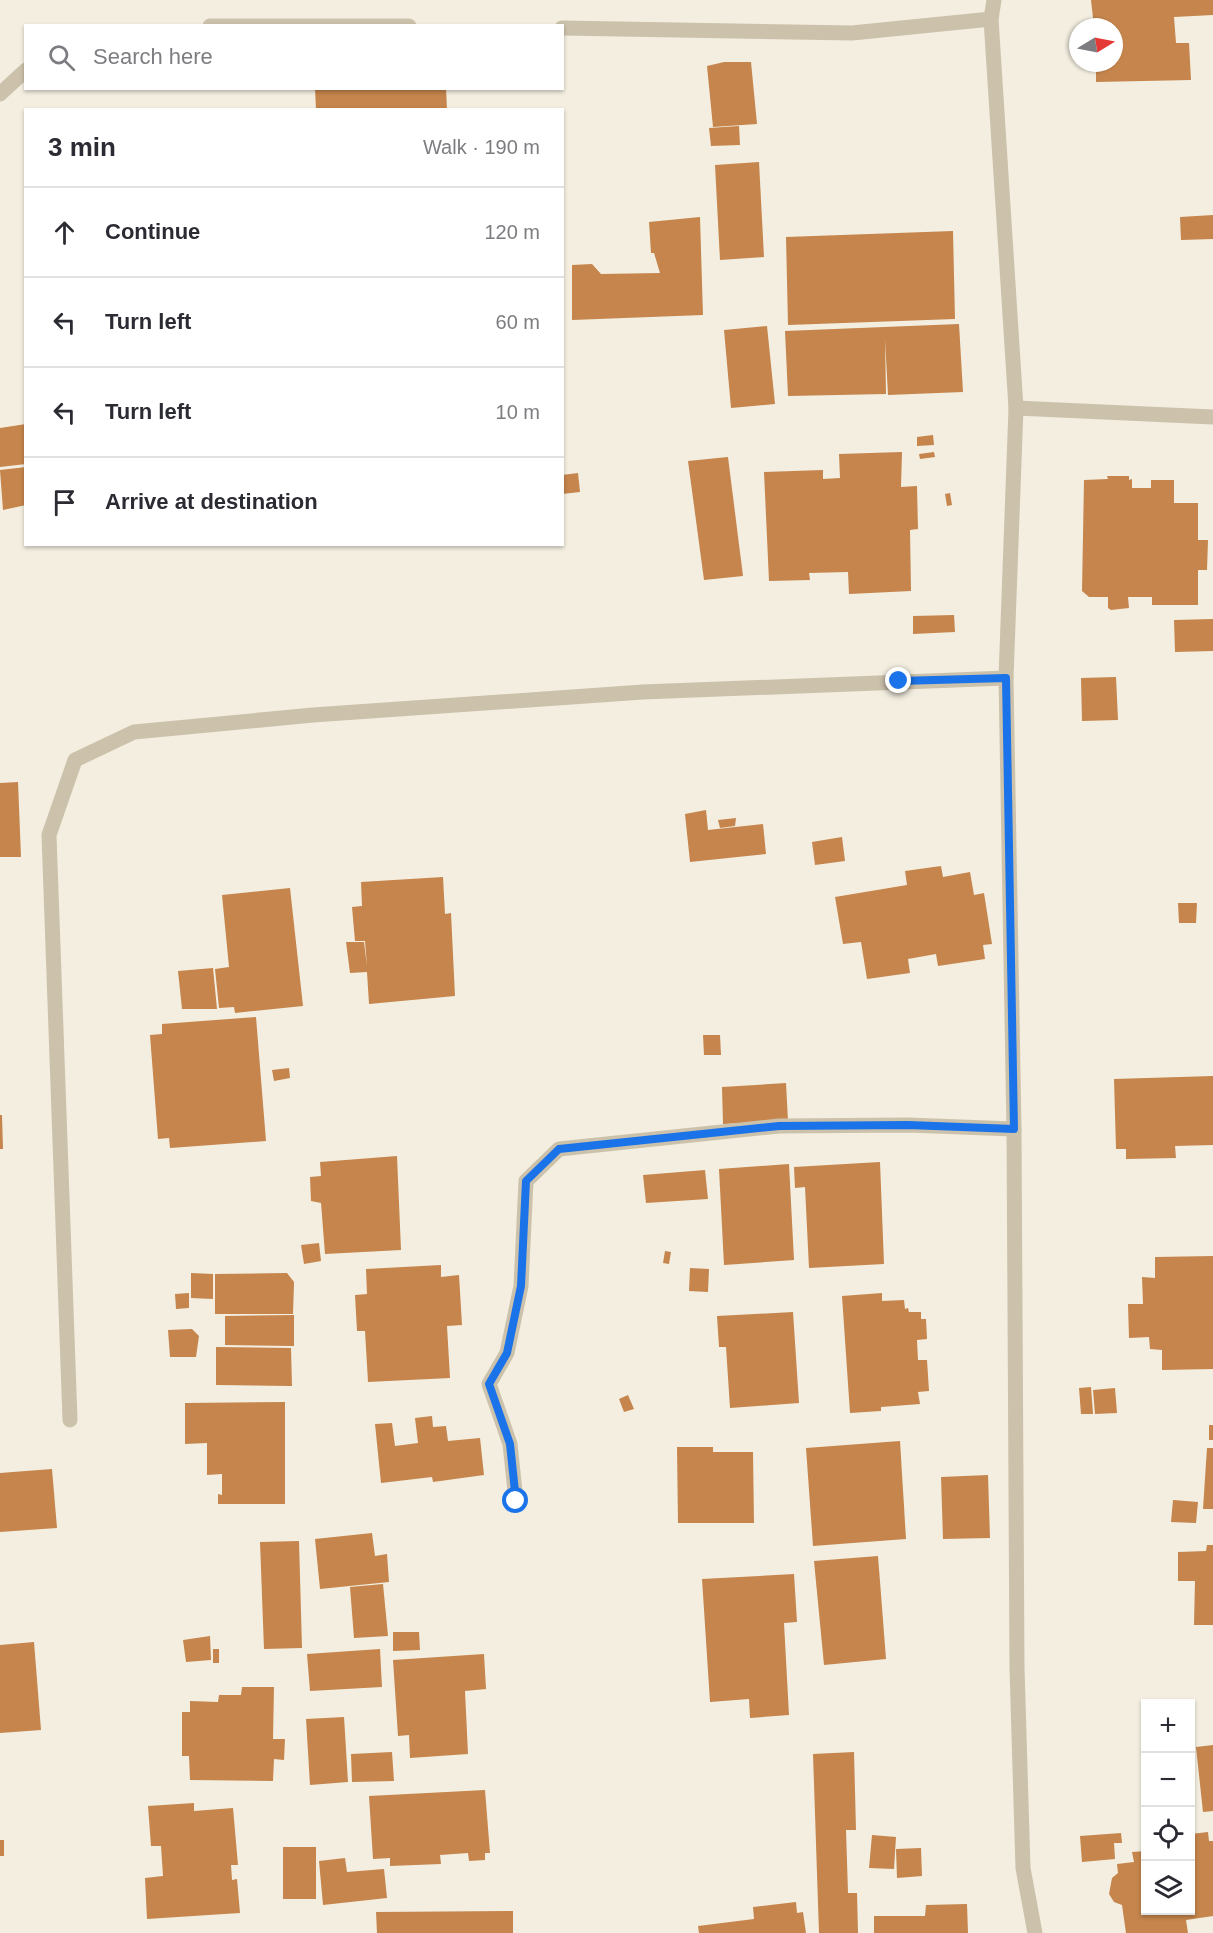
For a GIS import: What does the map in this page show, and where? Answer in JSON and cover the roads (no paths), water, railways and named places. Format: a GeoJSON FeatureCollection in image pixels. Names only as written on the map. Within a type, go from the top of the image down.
{"type":"FeatureCollection","features":[{"type":"Feature","properties":{"kind":"street"},"geometry":{"type":"LineString","coordinates":[[994,0],[991,19],[1016,408],[1006,678],[1014,1129],[1017,1679],[1023,1868],[1035,1933]]}},
{"type":"Feature","properties":{"kind":"street"},"geometry":{"type":"LineString","coordinates":[[564,28],[852,33],[991,19]]}},
{"type":"Feature","properties":{"kind":"street"},"geometry":{"type":"LineString","coordinates":[[0,94],[24,72]]}},
{"type":"Feature","properties":{"kind":"street"},"geometry":{"type":"LineString","coordinates":[[1016,408],[1213,417]]}},
{"type":"Feature","properties":{"kind":"street"},"geometry":{"type":"LineString","coordinates":[[70,1420],[50,835],[75,760],[134,732],[313,715],[644,692],[1006,678]]}},
{"type":"Feature","properties":{"kind":"street"},"geometry":{"type":"LineString","coordinates":[[516,1501],[510,1444],[489,1384],[507,1353],[521,1286],[526,1181],[559,1149],[779,1126],[908,1125],[1014,1129]]}}]}
